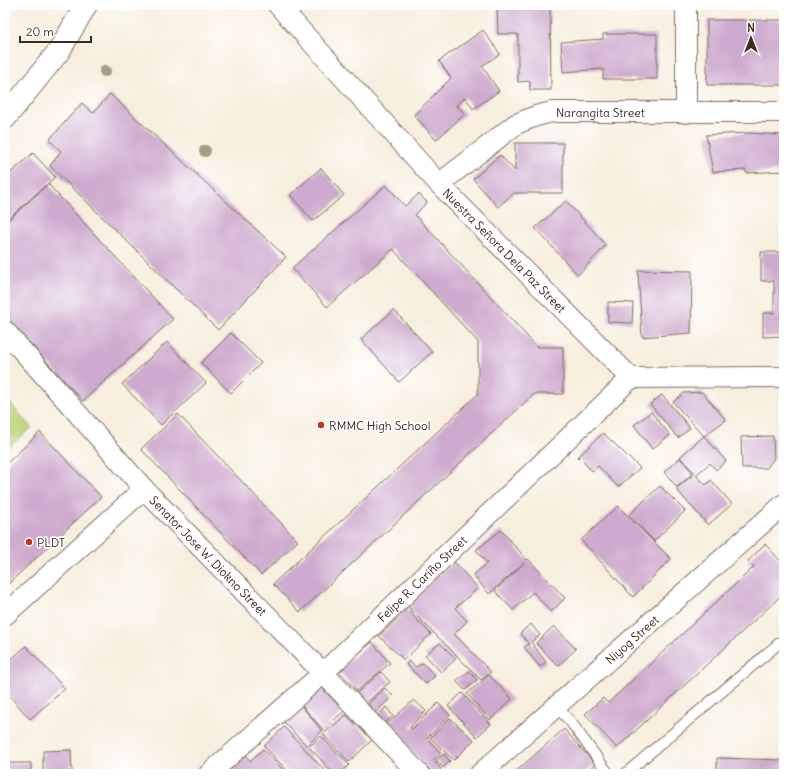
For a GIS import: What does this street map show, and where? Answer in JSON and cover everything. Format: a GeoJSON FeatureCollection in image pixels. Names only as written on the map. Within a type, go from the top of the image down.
{"type":"FeatureCollection","features":[{"type":"Feature","properties":{"kind":"main road"},"geometry":{"type":"LineString","coordinates":[[5,118],[59,51],[86,5]]}},
{"type":"Feature","properties":{"kind":"street","name":"Nuestra Señora Dela Paz Street"},"geometry":{"type":"LineString","coordinates":[[278,5],[440,184],[631,378]]}},
{"type":"Feature","properties":{"kind":"street"},"geometry":{"type":"LineString","coordinates":[[686,5],[686,112]]}},
{"type":"Feature","properties":{"kind":"street","name":"Narangita Street"},"geometry":{"type":"LineString","coordinates":[[440,184],[516,124],[536,116],[552,112],[784,112]]}},
{"type":"Feature","properties":{"kind":"street","name":"Senator Jose W. Diokno Street"},"geometry":{"type":"LineString","coordinates":[[5,331],[144,489],[323,673],[418,774]]}},
{"type":"Feature","properties":{"kind":"street"},"geometry":{"type":"LineString","coordinates":[[631,378],[784,378]]}},
{"type":"Feature","properties":{"kind":"street","name":"Felipe R. Cariño Street"},"geometry":{"type":"LineString","coordinates":[[209,774],[323,673],[631,378]]}},
{"type":"Feature","properties":{"kind":"street"},"geometry":{"type":"LineString","coordinates":[[5,615],[144,489]]}},
{"type":"Feature","properties":{"kind":"street","name":"Niyog Street"},"geometry":{"type":"LineString","coordinates":[[480,774],[784,504]]}},
{"type":"Feature","properties":{"kind":"lane"},"geometry":{"type":"LineString","coordinates":[[625,774],[784,639]]}},
{"type":"Feature","properties":{"kind":"lane"},"geometry":{"type":"LineString","coordinates":[[556,706],[570,721],[609,774]]}},
{"type":"Feature","properties":{"kind":"green space"},"geometry":{"type":"Polygon","coordinates":[[[5,397],[31,428],[5,450],[5,397]]]}},
{"type":"Feature","properties":{"kind":"building"},"geometry":{"type":"Polygon","coordinates":[[[497,5],[550,5],[551,90],[530,90],[530,81],[518,82],[518,34],[498,34],[497,5]]]}},
{"type":"Feature","properties":{"kind":"building"},"geometry":{"type":"Polygon","coordinates":[[[784,5],[784,6],[753,6],[784,5]]]}},
{"type":"Feature","properties":{"kind":"building"},"geometry":{"type":"Polygon","coordinates":[[[707,20],[784,20],[784,85],[707,85],[707,20]]]}},
{"type":"Feature","properties":{"kind":"building"},"geometry":{"type":"Polygon","coordinates":[[[483,30],[500,54],[482,66],[499,91],[473,109],[465,97],[457,106],[465,114],[436,140],[414,115],[451,78],[439,61],[483,30]]]}},
{"type":"Feature","properties":{"kind":"building"},"geometry":{"type":"Polygon","coordinates":[[[603,34],[657,34],[657,79],[603,79],[603,69],[563,72],[561,42],[603,39],[603,34]]]}},
{"type":"Feature","properties":{"kind":"building"},"geometry":{"type":"Polygon","coordinates":[[[110,94],[286,257],[218,330],[50,166],[61,151],[49,140],[82,103],[93,113],[110,94]]]}},
{"type":"Feature","properties":{"kind":"building"},"geometry":{"type":"Polygon","coordinates":[[[747,133],[784,135],[784,171],[746,173],[746,170],[713,172],[706,135],[747,133]]]}},
{"type":"Feature","properties":{"kind":"building"},"geometry":{"type":"Polygon","coordinates":[[[515,143],[563,143],[563,193],[514,193],[498,207],[473,179],[500,155],[515,171],[515,143]]]}},
{"type":"Feature","properties":{"kind":"building"},"geometry":{"type":"Polygon","coordinates":[[[33,153],[55,177],[5,222],[5,178],[33,153]]]}},
{"type":"Feature","properties":{"kind":"building"},"geometry":{"type":"Polygon","coordinates":[[[321,168],[344,195],[313,221],[290,195],[321,168]]]}},
{"type":"Feature","properties":{"kind":"building"},"geometry":{"type":"Polygon","coordinates":[[[48,184],[173,319],[83,401],[5,316],[5,223],[48,184]]]}},
{"type":"Feature","properties":{"kind":"building"},"geometry":{"type":"Polygon","coordinates":[[[386,185],[405,206],[419,194],[427,202],[415,215],[537,347],[563,347],[563,394],[534,394],[300,612],[273,584],[478,394],[478,342],[393,249],[327,307],[292,268],[386,185]]]}},
{"type":"Feature","properties":{"kind":"building"},"geometry":{"type":"Polygon","coordinates":[[[566,201],[606,245],[578,275],[535,228],[566,201]]]}},
{"type":"Feature","properties":{"kind":"building"},"geometry":{"type":"Polygon","coordinates":[[[761,252],[784,252],[784,336],[763,337],[763,313],[774,313],[774,281],[761,281],[761,252]]]}},
{"type":"Feature","properties":{"kind":"building"},"geometry":{"type":"Polygon","coordinates":[[[638,270],[692,271],[691,333],[642,337],[638,270]]]}},
{"type":"Feature","properties":{"kind":"building"},"geometry":{"type":"Polygon","coordinates":[[[608,302],[633,303],[632,323],[608,322],[608,302]]]}},
{"type":"Feature","properties":{"kind":"building"},"geometry":{"type":"Polygon","coordinates":[[[394,310],[432,352],[399,382],[361,339],[394,310]]]}},
{"type":"Feature","properties":{"kind":"building"},"geometry":{"type":"Polygon","coordinates":[[[231,333],[261,363],[231,393],[201,363],[231,333]]]}},
{"type":"Feature","properties":{"kind":"building"},"geometry":{"type":"Polygon","coordinates":[[[167,342],[206,383],[161,425],[122,384],[167,342]]]}},
{"type":"Feature","properties":{"kind":"building"},"geometry":{"type":"Polygon","coordinates":[[[702,392],[726,420],[704,436],[673,402],[684,393],[702,392]]]}},
{"type":"Feature","properties":{"kind":"building"},"geometry":{"type":"Polygon","coordinates":[[[662,395],[690,428],[678,438],[650,404],[662,395]]]}},
{"type":"Feature","properties":{"kind":"building"},"geometry":{"type":"Polygon","coordinates":[[[651,412],[670,435],[652,449],[634,425],[651,412]]]}},
{"type":"Feature","properties":{"kind":"building"},"geometry":{"type":"Polygon","coordinates":[[[178,414],[298,541],[261,575],[141,449],[178,414]]]}},
{"type":"Feature","properties":{"kind":"building","name":"PLDT"},"geometry":{"type":"Polygon","coordinates":[[[40,432],[101,497],[5,587],[5,465],[40,432]]]}},
{"type":"Feature","properties":{"kind":"building"},"geometry":{"type":"Polygon","coordinates":[[[603,433],[640,468],[618,487],[598,466],[592,471],[578,457],[603,433]]]}},
{"type":"Feature","properties":{"kind":"building"},"geometry":{"type":"Polygon","coordinates":[[[704,436],[726,461],[716,470],[710,463],[696,475],[706,485],[711,480],[732,504],[708,525],[676,489],[695,473],[680,457],[704,436]]]}},
{"type":"Feature","properties":{"kind":"building"},"geometry":{"type":"Polygon","coordinates":[[[773,436],[774,458],[767,468],[742,468],[741,437],[773,436]]]}},
{"type":"Feature","properties":{"kind":"building"},"geometry":{"type":"Polygon","coordinates":[[[680,458],[693,473],[677,487],[664,472],[680,458]]]}},
{"type":"Feature","properties":{"kind":"building"},"geometry":{"type":"Polygon","coordinates":[[[660,486],[685,511],[654,541],[629,515],[660,486]]]}},
{"type":"Feature","properties":{"kind":"building"},"geometry":{"type":"Polygon","coordinates":[[[618,506],[671,559],[633,597],[581,540],[618,506]]]}},
{"type":"Feature","properties":{"kind":"building"},"geometry":{"type":"Polygon","coordinates":[[[501,530],[527,560],[528,559],[565,598],[551,612],[533,592],[513,610],[495,591],[524,563],[489,594],[473,575],[487,563],[476,550],[501,530]]]}},
{"type":"Feature","properties":{"kind":"building"},"geometry":{"type":"Polygon","coordinates":[[[765,544],[784,565],[784,593],[617,748],[585,714],[603,698],[608,703],[754,567],[748,561],[765,544]]]}},
{"type":"Feature","properties":{"kind":"building"},"geometry":{"type":"Polygon","coordinates":[[[454,562],[478,588],[455,608],[467,621],[454,634],[491,672],[481,680],[406,605],[454,562]]]}},
{"type":"Feature","properties":{"kind":"building"},"geometry":{"type":"Polygon","coordinates":[[[407,609],[431,634],[404,660],[379,636],[407,609]]]}},
{"type":"Feature","properties":{"kind":"building"},"geometry":{"type":"Polygon","coordinates":[[[531,624],[540,635],[531,642],[546,662],[540,667],[524,647],[529,644],[520,633],[531,624]]]}},
{"type":"Feature","properties":{"kind":"building"},"geometry":{"type":"Polygon","coordinates":[[[554,626],[576,649],[558,666],[536,643],[554,626]]]}},
{"type":"Feature","properties":{"kind":"building"},"geometry":{"type":"Polygon","coordinates":[[[372,642],[390,663],[357,691],[338,670],[372,642]]]}},
{"type":"Feature","properties":{"kind":"building"},"geometry":{"type":"Polygon","coordinates":[[[440,643],[456,659],[441,672],[425,655],[440,643]]]}},
{"type":"Feature","properties":{"kind":"building"},"geometry":{"type":"Polygon","coordinates":[[[26,646],[65,689],[30,719],[5,691],[5,665],[26,646]]]}},
{"type":"Feature","properties":{"kind":"building"},"geometry":{"type":"Polygon","coordinates":[[[409,661],[416,667],[423,663],[435,676],[426,684],[406,664],[409,661]]]}},
{"type":"Feature","properties":{"kind":"building"},"geometry":{"type":"Polygon","coordinates":[[[469,671],[477,680],[465,690],[456,681],[469,671]]]}},
{"type":"Feature","properties":{"kind":"building"},"geometry":{"type":"Polygon","coordinates":[[[381,672],[390,682],[365,704],[357,693],[381,672]]]}},
{"type":"Feature","properties":{"kind":"building"},"geometry":{"type":"Polygon","coordinates":[[[489,675],[512,699],[490,720],[467,694],[489,675]]]}},
{"type":"Feature","properties":{"kind":"building"},"geometry":{"type":"Polygon","coordinates":[[[321,687],[344,711],[323,730],[300,703],[321,687]]]}},
{"type":"Feature","properties":{"kind":"building"},"geometry":{"type":"Polygon","coordinates":[[[385,688],[393,696],[375,713],[368,704],[385,688]]]}},
{"type":"Feature","properties":{"kind":"building"},"geometry":{"type":"Polygon","coordinates":[[[462,693],[491,724],[477,737],[448,706],[462,693]]]}},
{"type":"Feature","properties":{"kind":"building"},"geometry":{"type":"Polygon","coordinates":[[[414,700],[426,711],[410,727],[412,729],[438,703],[450,715],[427,738],[441,753],[433,760],[441,769],[436,774],[434,774],[385,726],[414,700]]]}},
{"type":"Feature","properties":{"kind":"building"},"geometry":{"type":"Polygon","coordinates":[[[298,702],[322,731],[307,746],[278,716],[298,702]]]}},
{"type":"Feature","properties":{"kind":"building"},"geometry":{"type":"Polygon","coordinates":[[[386,707],[393,716],[385,723],[378,715],[386,707]]]}},
{"type":"Feature","properties":{"kind":"building"},"geometry":{"type":"Polygon","coordinates":[[[346,715],[372,740],[349,762],[323,734],[346,715]]]}},
{"type":"Feature","properties":{"kind":"building"},"geometry":{"type":"Polygon","coordinates":[[[450,718],[474,740],[454,760],[430,738],[450,718]]]}},
{"type":"Feature","properties":{"kind":"building"},"geometry":{"type":"Polygon","coordinates":[[[284,727],[327,773],[326,774],[290,774],[264,746],[284,727]]]}},
{"type":"Feature","properties":{"kind":"building"},"geometry":{"type":"Polygon","coordinates":[[[564,729],[595,764],[583,774],[513,774],[564,729]]]}},
{"type":"Feature","properties":{"kind":"building"},"geometry":{"type":"Polygon","coordinates":[[[321,736],[349,765],[339,774],[334,774],[309,747],[321,736]]]}},
{"type":"Feature","properties":{"kind":"building"},"geometry":{"type":"Polygon","coordinates":[[[263,749],[287,774],[221,774],[245,754],[250,761],[263,749]]]}},
{"type":"Feature","properties":{"kind":"building"},"geometry":{"type":"Polygon","coordinates":[[[71,750],[72,774],[43,774],[43,751],[71,750]]]}},
{"type":"Feature","properties":{"kind":"building"},"geometry":{"type":"Polygon","coordinates":[[[444,754],[450,761],[443,768],[436,760],[444,754]]]}},
{"type":"Feature","properties":{"kind":"building"},"geometry":{"type":"Polygon","coordinates":[[[717,758],[784,760],[784,774],[717,774],[717,758]]]}},
{"type":"Feature","properties":{"kind":"building"},"geometry":{"type":"Polygon","coordinates":[[[8,763],[31,763],[31,774],[7,774],[8,763]]]}},
{"type":"Feature","properties":{"kind":"place","name":"RMMC High School"},"geometry":{"type":"Point","coordinates":[321,425]}},
{"type":"Feature","properties":{"kind":"place","name":"PLDT"},"geometry":{"type":"Point","coordinates":[29,542]}}]}
